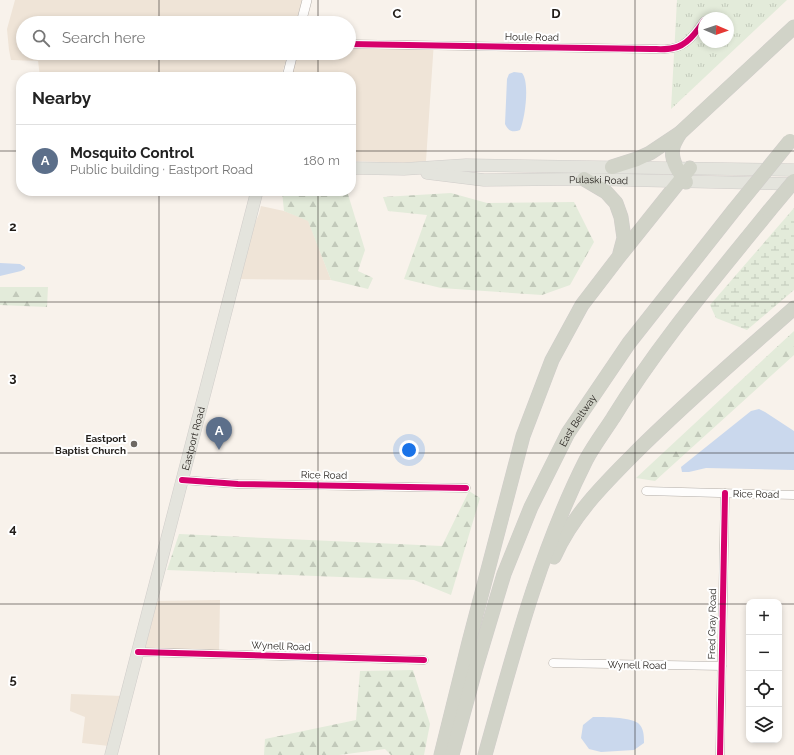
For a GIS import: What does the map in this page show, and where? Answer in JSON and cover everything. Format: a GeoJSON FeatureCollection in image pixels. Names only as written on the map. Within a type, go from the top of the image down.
{"type":"FeatureCollection","features":[{"type":"Feature","properties":{"kind":"highway"},"geometry":{"type":"LineString","coordinates":[[612,167],[650,153],[680,133],[794,27]]}},
{"type":"Feature","properties":{"kind":"highway"},"geometry":{"type":"LineString","coordinates":[[441,755],[523,436],[552,360],[582,305],[683,175],[672,155],[673,147],[680,133]]}},
{"type":"Feature","properties":{"kind":"highway","name":"East Beltway"},"geometry":{"type":"LineString","coordinates":[[452,755],[476,667],[504,574],[531,507],[568,433],[628,343],[792,138]]}},
{"type":"Feature","properties":{"kind":"highway"},"geometry":{"type":"LineString","coordinates":[[584,179],[606,192],[616,203],[621,217],[624,238],[618,258]]}},
{"type":"Feature","properties":{"kind":"highway"},"geometry":{"type":"LineString","coordinates":[[485,755],[518,638],[555,528],[587,459],[628,393],[651,360],[675,328],[794,181]]}},
{"type":"Feature","properties":{"kind":"highway"},"geometry":{"type":"LineString","coordinates":[[518,638],[560,542],[581,511],[609,479],[657,431],[794,308]]}},
{"type":"Feature","properties":{"kind":"main road","name":"Pulaski Road"},"geometry":{"type":"LineString","coordinates":[[356,168],[404,169],[466,165],[612,167],[683,175],[794,184]]}},
{"type":"Feature","properties":{"kind":"main road","name":"Pulaski Road"},"geometry":{"type":"LineString","coordinates":[[404,169],[484,180],[584,179],[794,170]]}},
{"type":"Feature","properties":{"kind":"main road","name":"Eastport Road"},"geometry":{"type":"LineString","coordinates":[[111,755],[255,196]]}},
{"type":"Feature","properties":{"kind":"street"},"geometry":{"type":"LineString","coordinates":[[303,16],[307,0]]}},
{"type":"Feature","properties":{"kind":"street","name":"Houle Road"},"geometry":{"type":"LineString","coordinates":[[356,44],[635,49],[673,48],[680,46],[691,37],[698,28]]}},
{"type":"Feature","properties":{"kind":"street"},"geometry":{"type":"LineString","coordinates":[[288,72],[291,60]]}},
{"type":"Feature","properties":{"kind":"street","name":"Rice Road"},"geometry":{"type":"LineString","coordinates":[[182,480],[238,484],[466,488]]}},
{"type":"Feature","properties":{"kind":"street","name":"Rice Road"},"geometry":{"type":"LineString","coordinates":[[646,491],[794,495]]}},
{"type":"Feature","properties":{"kind":"street","name":"Fred Gray Road"},"geometry":{"type":"LineString","coordinates":[[720,755],[725,493]]}},
{"type":"Feature","properties":{"kind":"street","name":"Wynell Road"},"geometry":{"type":"LineString","coordinates":[[138,652],[424,660]]}},
{"type":"Feature","properties":{"kind":"street","name":"Wynell Road"},"geometry":{"type":"LineString","coordinates":[[553,663],[722,666]]}},
{"type":"Feature","properties":{"kind":"shaded area"},"geometry":{"type":"Polygon","coordinates":[[[15,0],[302,0],[298,16],[16,16],[16,60],[286,60],[282,72],[39,72],[38,61],[11,60],[7,29],[15,0]]]}},
{"type":"Feature","properties":{"kind":"shaded area"},"geometry":{"type":"Polygon","coordinates":[[[356,40],[434,41],[426,161],[411,163],[356,161],[356,72],[292,72],[295,60],[356,60],[356,40]]]}},
{"type":"Feature","properties":{"kind":"shaded area"},"geometry":{"type":"Polygon","coordinates":[[[261,206],[284,211],[308,220],[331,280],[238,279],[252,230],[261,206]]]}},
{"type":"Feature","properties":{"kind":"shaded area"},"geometry":{"type":"Polygon","coordinates":[[[220,600],[219,652],[142,650],[154,601],[220,600]]]}},
{"type":"Feature","properties":{"kind":"shaded area"},"geometry":{"type":"Polygon","coordinates":[[[71,694],[122,696],[109,746],[82,743],[85,717],[70,711],[71,694]]]}},
{"type":"Feature","properties":{"kind":"green space"},"geometry":{"type":"Polygon","coordinates":[[[677,0],[787,0],[671,109],[677,0]]]}},
{"type":"Feature","properties":{"kind":"green space"},"geometry":{"type":"Polygon","coordinates":[[[451,193],[487,203],[574,202],[594,242],[570,285],[542,295],[441,288],[404,279],[427,215],[388,211],[383,197],[451,193]]]}},
{"type":"Feature","properties":{"kind":"green space"},"geometry":{"type":"Polygon","coordinates":[[[282,196],[349,196],[365,250],[358,271],[373,278],[368,289],[331,280],[308,221],[284,211],[282,196]]]}},
{"type":"Feature","properties":{"kind":"green space"},"geometry":{"type":"Polygon","coordinates":[[[794,208],[794,290],[747,330],[716,318],[710,305],[794,208]]]}},
{"type":"Feature","properties":{"kind":"green space"},"geometry":{"type":"Polygon","coordinates":[[[0,287],[48,287],[47,307],[0,305],[0,287]]]}},
{"type":"Feature","properties":{"kind":"green space"},"geometry":{"type":"Polygon","coordinates":[[[794,331],[794,355],[655,481],[636,478],[794,331]]]}},
{"type":"Feature","properties":{"kind":"green space"},"geometry":{"type":"Polygon","coordinates":[[[469,491],[480,498],[451,595],[414,580],[167,570],[179,534],[442,546],[469,491]]]}},
{"type":"Feature","properties":{"kind":"green space"},"geometry":{"type":"Polygon","coordinates":[[[413,670],[430,724],[424,755],[391,755],[385,749],[339,755],[264,755],[265,739],[356,720],[360,671],[413,670]]]}},
{"type":"Feature","properties":{"kind":"water"},"geometry":{"type":"Polygon","coordinates":[[[514,72],[522,73],[526,84],[526,101],[520,130],[511,131],[505,124],[507,79],[509,74],[514,72]]]}},
{"type":"Feature","properties":{"kind":"water"},"geometry":{"type":"Polygon","coordinates":[[[0,263],[20,264],[25,267],[25,269],[0,276],[0,263]]]}},
{"type":"Feature","properties":{"kind":"water"},"geometry":{"type":"Polygon","coordinates":[[[759,409],[794,431],[794,470],[706,468],[682,472],[681,467],[751,411],[759,409]]]}},
{"type":"Feature","properties":{"kind":"water"},"geometry":{"type":"Polygon","coordinates":[[[593,717],[623,718],[638,723],[643,730],[644,743],[634,750],[601,752],[589,749],[581,738],[583,725],[593,717]]]}},
{"type":"Feature","properties":{"kind":"cycle path"},"geometry":{"type":"LineString","coordinates":[[356,44],[670,49],[683,44],[698,29]]}},
{"type":"Feature","properties":{"kind":"cycle path"},"geometry":{"type":"LineString","coordinates":[[182,480],[238,484],[466,488]]}},
{"type":"Feature","properties":{"kind":"cycle path"},"geometry":{"type":"LineString","coordinates":[[720,755],[725,493]]}},
{"type":"Feature","properties":{"kind":"cycle path"},"geometry":{"type":"LineString","coordinates":[[138,652],[424,660]]}},
{"type":"Feature","properties":{"kind":"place","name":"Eastport Baptist Church"},"geometry":{"type":"Point","coordinates":[134,444]}},
{"type":"Feature","properties":{"kind":"place","name":"Mosquito Control"},"geometry":{"type":"Point","coordinates":[219,450]}}]}
